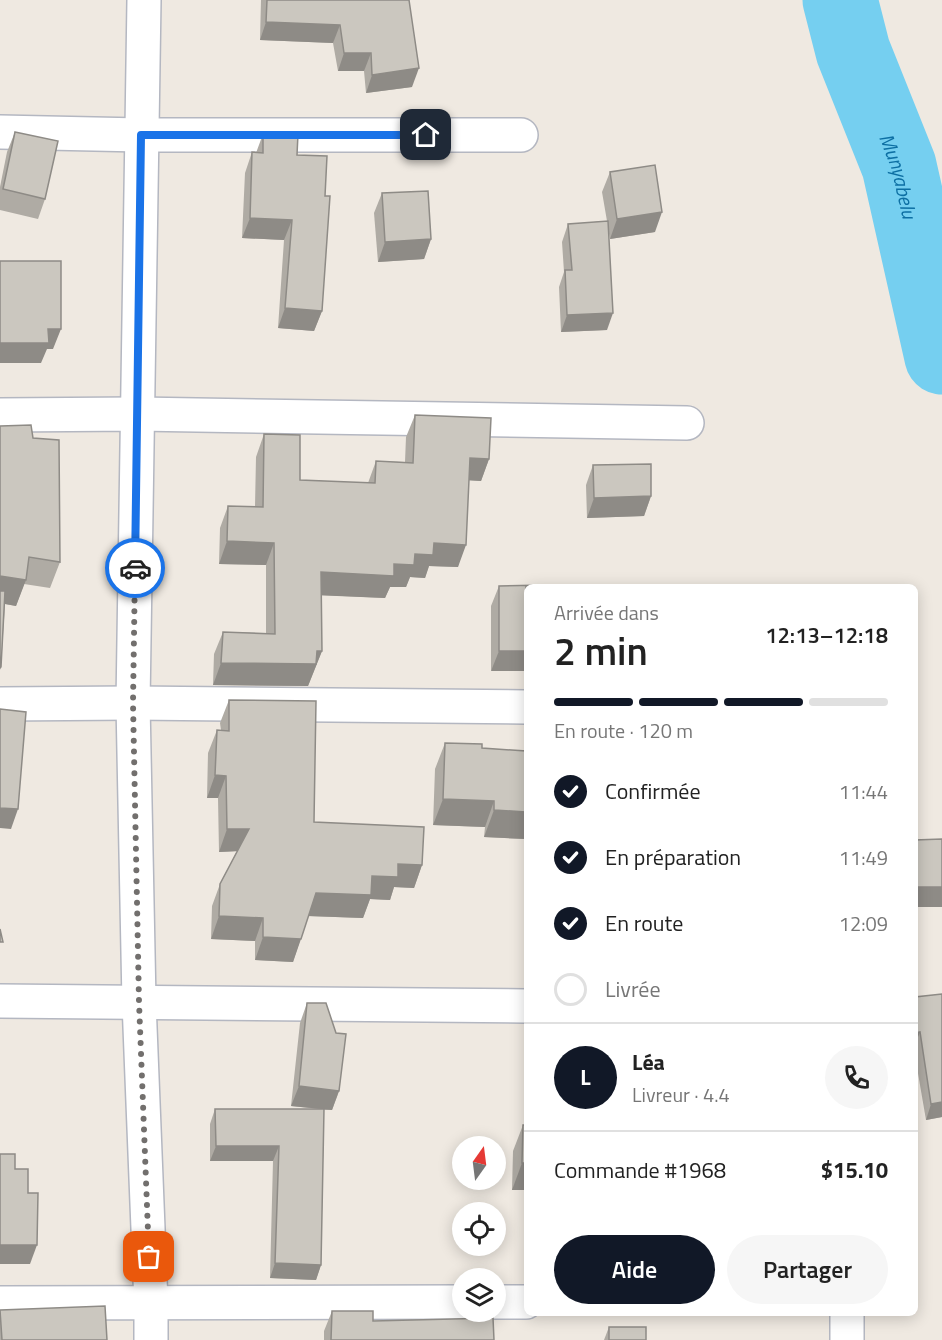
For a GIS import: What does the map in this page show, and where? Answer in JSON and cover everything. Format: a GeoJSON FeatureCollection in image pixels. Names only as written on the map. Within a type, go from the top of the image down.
{"type":"FeatureCollection","features":[{"type":"Feature","properties":{"kind":"street"},"geometry":{"type":"LineString","coordinates":[[144,0],[133,703],[139,1002],[151,1340]]}},
{"type":"Feature","properties":{"kind":"street"},"geometry":{"type":"LineString","coordinates":[[0,132],[141,135],[522,135]]}},
{"type":"Feature","properties":{"kind":"street"},"geometry":{"type":"LineString","coordinates":[[0,415],[138,414],[687,423]]}},
{"type":"Feature","properties":{"kind":"street"},"geometry":{"type":"LineString","coordinates":[[0,704],[524,707]]}},
{"type":"Feature","properties":{"kind":"street"},"geometry":{"type":"LineString","coordinates":[[0,1001],[524,1006]]}},
{"type":"Feature","properties":{"kind":"street"},"geometry":{"type":"LineString","coordinates":[[0,1303],[452,1302]]}},
{"type":"Feature","properties":{"kind":"street"},"geometry":{"type":"LineString","coordinates":[[506,1302],[524,1302]]}},
{"type":"Feature","properties":{"kind":"street"},"geometry":{"type":"LineString","coordinates":[[847,1316],[847,1340]]}},
{"type":"Feature","properties":{"kind":"building"},"geometry":{"type":"Polygon","coordinates":[[[267,0],[409,0],[419,68],[372,75],[371,53],[344,53],[340,25],[266,22],[267,0]]]}},
{"type":"Feature","properties":{"kind":"building"},"geometry":{"type":"Polygon","coordinates":[[[15,132],[58,141],[45,199],[3,189],[15,132]]]}},
{"type":"Feature","properties":{"kind":"building"},"geometry":{"type":"Polygon","coordinates":[[[263,134],[298,134],[297,155],[327,156],[325,196],[330,196],[322,311],[285,308],[292,220],[250,218],[252,152],[263,153],[263,134]]]}},
{"type":"Feature","properties":{"kind":"building"},"geometry":{"type":"Polygon","coordinates":[[[655,165],[662,212],[617,219],[610,172],[655,165]]]}},
{"type":"Feature","properties":{"kind":"building"},"geometry":{"type":"Polygon","coordinates":[[[428,191],[431,239],[385,242],[382,193],[428,191]]]}},
{"type":"Feature","properties":{"kind":"building"},"geometry":{"type":"Polygon","coordinates":[[[608,221],[613,313],[567,315],[565,270],[572,270],[568,224],[608,221]]]}},
{"type":"Feature","properties":{"kind":"building"},"geometry":{"type":"Polygon","coordinates":[[[0,261],[61,261],[61,329],[48,329],[49,343],[0,343],[0,261]]]}},
{"type":"Feature","properties":{"kind":"building"},"geometry":{"type":"Polygon","coordinates":[[[415,415],[491,418],[489,459],[470,458],[466,545],[434,543],[433,555],[415,554],[414,565],[394,564],[394,576],[321,572],[322,651],[317,651],[316,664],[221,663],[223,632],[275,634],[274,543],[227,541],[228,506],[263,507],[264,434],[300,435],[300,480],[375,483],[376,461],[413,463],[415,415]]]}},
{"type":"Feature","properties":{"kind":"building"},"geometry":{"type":"Polygon","coordinates":[[[31,425],[33,438],[59,440],[60,562],[29,557],[26,580],[0,576],[0,426],[31,425]]]}},
{"type":"Feature","properties":{"kind":"building"},"geometry":{"type":"Polygon","coordinates":[[[651,464],[651,496],[594,498],[593,465],[651,464]]]}},
{"type":"Feature","properties":{"kind":"building"},"geometry":{"type":"Polygon","coordinates":[[[524,585],[524,651],[499,651],[499,586],[524,585]]]}},
{"type":"Feature","properties":{"kind":"building"},"geometry":{"type":"Polygon","coordinates":[[[0,591],[5,591],[0,668],[0,591]]]}},
{"type":"Feature","properties":{"kind":"building"},"geometry":{"type":"Polygon","coordinates":[[[229,700],[316,701],[314,822],[424,827],[422,865],[398,864],[398,877],[372,876],[371,895],[316,893],[301,939],[263,937],[263,918],[219,916],[220,884],[249,829],[227,829],[226,776],[215,775],[217,730],[229,731],[229,700]]]}},
{"type":"Feature","properties":{"kind":"building"},"geometry":{"type":"Polygon","coordinates":[[[0,709],[26,712],[18,809],[0,808],[0,709]]]}},
{"type":"Feature","properties":{"kind":"building"},"geometry":{"type":"Polygon","coordinates":[[[445,743],[482,744],[482,748],[524,751],[524,812],[494,810],[494,801],[443,799],[445,743]]]}},
{"type":"Feature","properties":{"kind":"building"},"geometry":{"type":"Polygon","coordinates":[[[942,839],[942,887],[918,887],[918,840],[942,839]]]}},
{"type":"Feature","properties":{"kind":"building"},"geometry":{"type":"Polygon","coordinates":[[[942,994],[942,1102],[931,1104],[920,1032],[918,1032],[918,997],[942,994]]]}},
{"type":"Feature","properties":{"kind":"building"},"geometry":{"type":"Polygon","coordinates":[[[307,1003],[326,1003],[336,1033],[346,1034],[339,1091],[299,1086],[307,1003]]]}},
{"type":"Feature","properties":{"kind":"building"},"geometry":{"type":"Polygon","coordinates":[[[215,1109],[324,1109],[321,1265],[275,1263],[279,1146],[216,1146],[215,1109]]]}},
{"type":"Feature","properties":{"kind":"building"},"geometry":{"type":"Polygon","coordinates":[[[523,1125],[524,1125],[524,1163],[522,1163],[523,1125]]]}},
{"type":"Feature","properties":{"kind":"building"},"geometry":{"type":"Polygon","coordinates":[[[0,1154],[15,1154],[15,1169],[28,1169],[28,1193],[38,1193],[37,1245],[0,1245],[0,1154]]]}},
{"type":"Feature","properties":{"kind":"building"},"geometry":{"type":"Polygon","coordinates":[[[105,1306],[107,1340],[2,1340],[0,1310],[105,1306]]]}},
{"type":"Feature","properties":{"kind":"building"},"geometry":{"type":"Polygon","coordinates":[[[332,1311],[373,1311],[373,1321],[452,1319],[452,1322],[493,1322],[494,1340],[331,1340],[332,1311]]]}},
{"type":"Feature","properties":{"kind":"building"},"geometry":{"type":"Polygon","coordinates":[[[609,1327],[646,1327],[646,1340],[609,1340],[609,1327]]]}},
{"type":"Feature","properties":{"kind":"waterway","name":"Munyabelu"},"geometry":{"type":"LineString","coordinates":[[840,0],[853,51],[899,166],[942,357]]}},
{"type":"Feature","properties":{"kind":"way so far"},"geometry":{"type":"LineString","coordinates":[[135,568],[133,703],[139,1002],[149,1257]]}},
{"type":"Feature","properties":{"kind":"route"},"geometry":{"type":"LineString","coordinates":[[135,568],[141,135],[426,135]]}}]}
